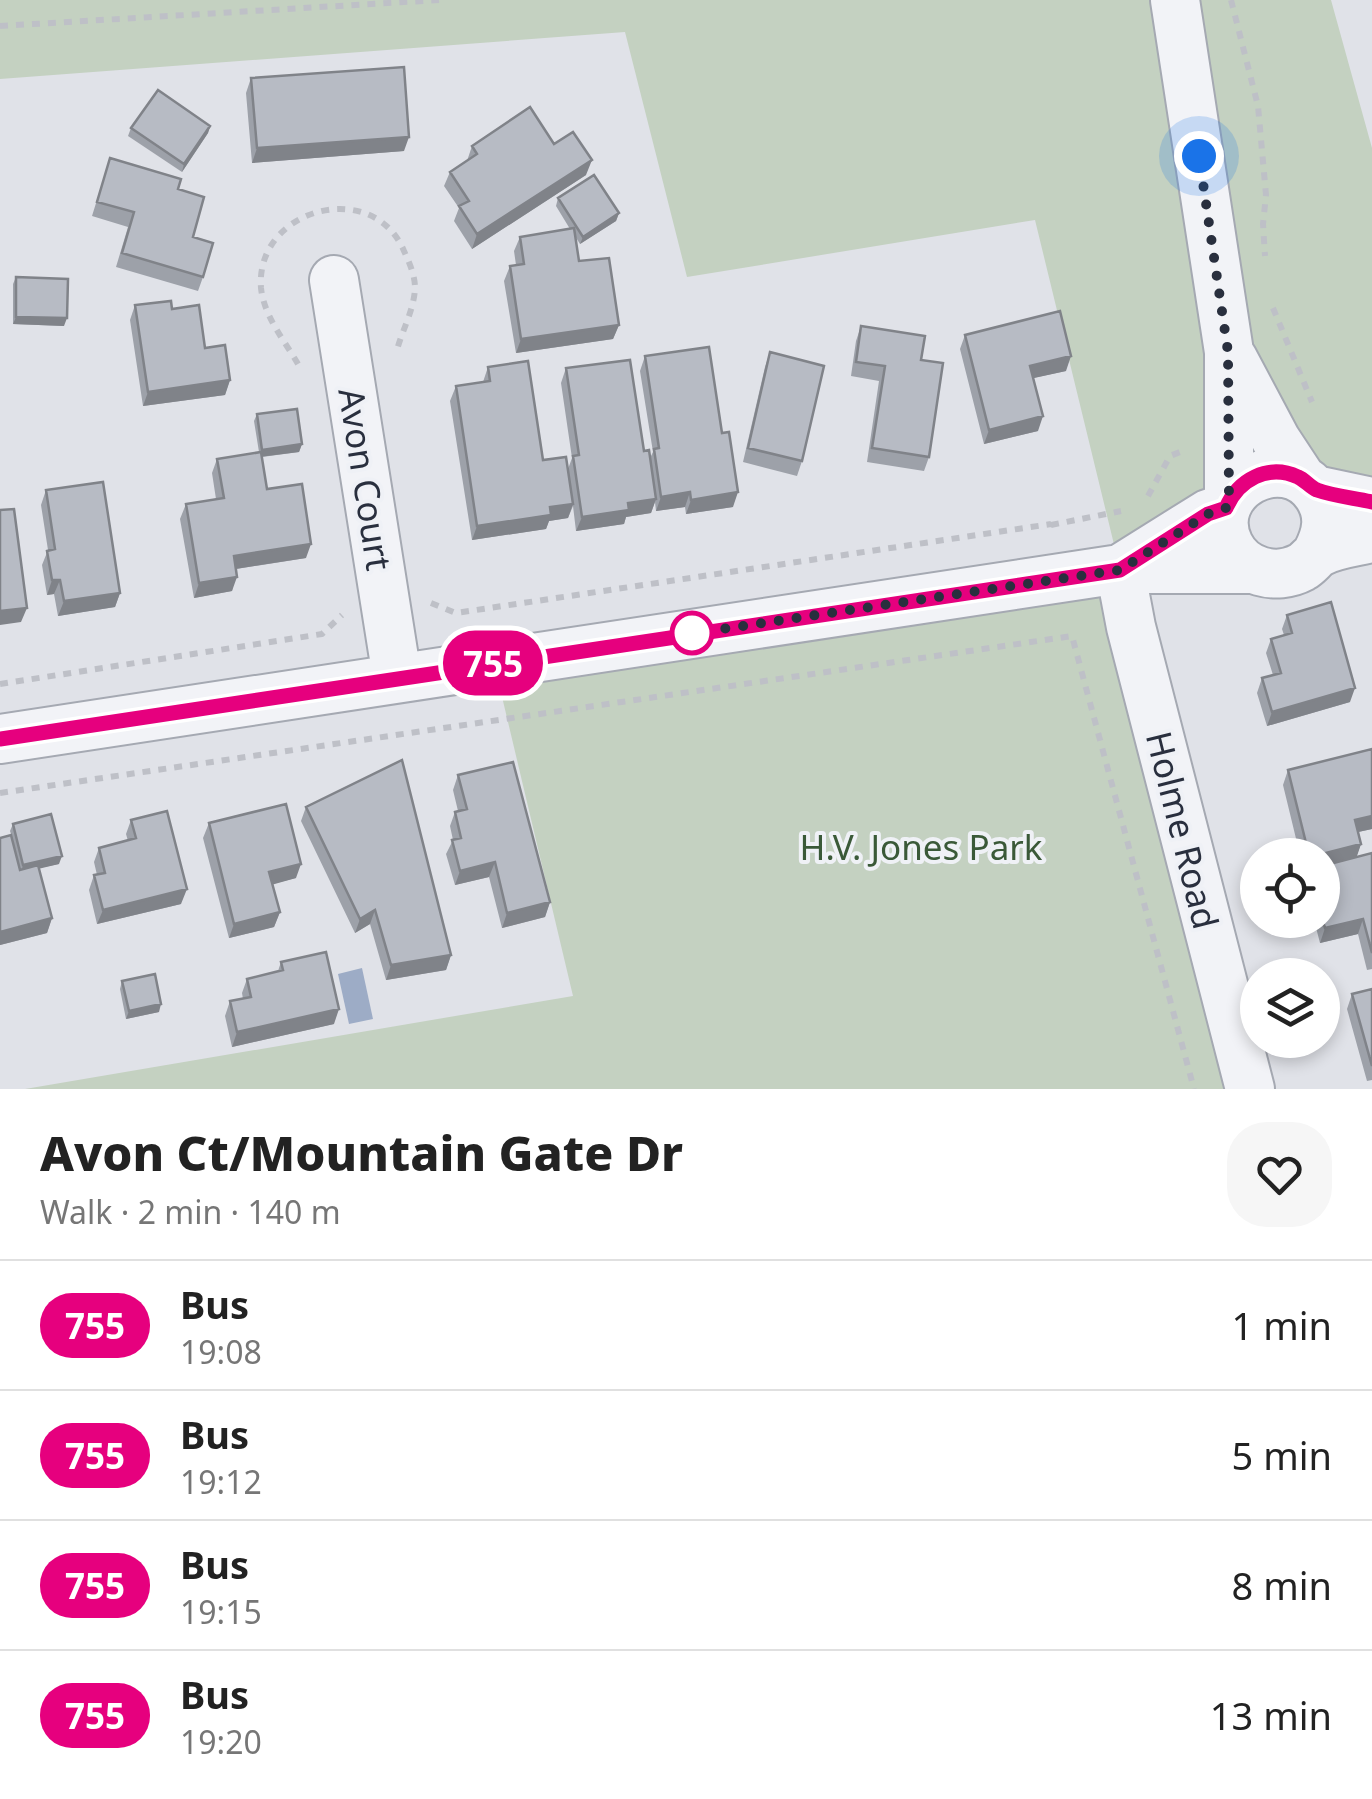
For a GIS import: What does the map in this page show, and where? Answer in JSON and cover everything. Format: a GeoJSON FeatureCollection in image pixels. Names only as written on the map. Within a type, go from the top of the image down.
{"type":"FeatureCollection","features":[{"type":"Feature","properties":{"kind":"street"},"geometry":{"type":"LineString","coordinates":[[1176,0],[1228,352],[1226,538],[1232,551],[1254,570]]}},
{"type":"Feature","properties":{"kind":"street","name":"Avon Court"},"geometry":{"type":"LineString","coordinates":[[334,280],[397,677]]}},
{"type":"Feature","properties":{"kind":"street"},"geometry":{"type":"LineString","coordinates":[[0,739],[1120,570],[1289,572],[1305,566],[1325,538],[1324,504],[1276,440],[1228,352]]}},
{"type":"Feature","properties":{"kind":"street"},"geometry":{"type":"LineString","coordinates":[[1120,570],[1228,504],[1239,487],[1268,472],[1285,472],[1308,484],[1372,502]]}},
{"type":"Feature","properties":{"kind":"street"},"geometry":{"type":"LineString","coordinates":[[1317,553],[1372,538]]}},
{"type":"Feature","properties":{"kind":"street","name":"Holme Road"},"geometry":{"type":"LineString","coordinates":[[1120,570],[1250,1089]]}},
{"type":"Feature","properties":{"kind":"path"},"geometry":{"type":"LineString","coordinates":[[0,26],[439,0]]}},
{"type":"Feature","properties":{"kind":"path"},"geometry":{"type":"LineString","coordinates":[[1231,0],[1258,106],[1266,196],[1266,260]]}},
{"type":"Feature","properties":{"kind":"path"},"geometry":{"type":"LineString","coordinates":[[1272,306],[1289,352],[1310,391],[1315,417]]}},
{"type":"Feature","properties":{"kind":"path"},"geometry":{"type":"LineString","coordinates":[[1144,503],[1170,456],[1194,449]]}},
{"type":"Feature","properties":{"kind":"path"},"geometry":{"type":"LineString","coordinates":[[412,606],[431,603],[456,613],[1136,508]]}},
{"type":"Feature","properties":{"kind":"path"},"geometry":{"type":"LineString","coordinates":[[1051,524],[1052,537]]}},
{"type":"Feature","properties":{"kind":"path"},"geometry":{"type":"LineString","coordinates":[[0,684],[322,634],[343,614]]}},
{"type":"Feature","properties":{"kind":"path"},"geometry":{"type":"LineString","coordinates":[[0,793],[1072,636],[1194,1089]]}},
{"type":"Feature","properties":{"kind":"green space"},"geometry":{"type":"Polygon","coordinates":[[[0,0],[1331,0],[1372,148],[1372,502],[1318,490],[1230,355],[1229,501],[1120,569],[1035,220],[687,277],[625,32],[0,79],[0,0]]]}},
{"type":"Feature","properties":{"kind":"green space","name":"H.V. Jones Park"},"geometry":{"type":"Polygon","coordinates":[[[1108,591],[1241,1089],[25,1089],[573,996],[494,663],[1108,591]]]}},
{"type":"Feature","properties":{"kind":"water"},"geometry":{"type":"Polygon","coordinates":[[[362,968],[373,1019],[349,1024],[338,974],[362,968]]]}},
{"type":"Feature","properties":{"kind":"building"},"geometry":{"type":"Polygon","coordinates":[[[404,67],[409,137],[257,148],[251,78],[404,67]]]}},
{"type":"Feature","properties":{"kind":"building"},"geometry":{"type":"Polygon","coordinates":[[[158,90],[210,126],[184,164],[131,128],[158,90]]]}},
{"type":"Feature","properties":{"kind":"building"},"geometry":{"type":"Polygon","coordinates":[[[530,107],[554,144],[573,132],[592,160],[477,234],[459,206],[469,201],[450,172],[477,154],[472,146],[530,107]]]}},
{"type":"Feature","properties":{"kind":"building"},"geometry":{"type":"Polygon","coordinates":[[[110,158],[181,179],[178,189],[204,197],[193,237],[213,243],[203,277],[122,253],[134,212],[97,202],[110,158]]]}},
{"type":"Feature","properties":{"kind":"building"},"geometry":{"type":"Polygon","coordinates":[[[594,175],[619,213],[583,237],[558,198],[594,175]]]}},
{"type":"Feature","properties":{"kind":"building"},"geometry":{"type":"Polygon","coordinates":[[[574,228],[579,261],[609,258],[619,325],[521,339],[510,266],[524,264],[520,237],[574,228]]]}},
{"type":"Feature","properties":{"kind":"building"},"geometry":{"type":"Polygon","coordinates":[[[16,277],[68,279],[67,318],[16,317],[16,277]]]}},
{"type":"Feature","properties":{"kind":"building"},"geometry":{"type":"Polygon","coordinates":[[[171,301],[172,309],[199,305],[205,348],[225,345],[230,380],[148,392],[135,305],[171,301]]]}},
{"type":"Feature","properties":{"kind":"building"},"geometry":{"type":"Polygon","coordinates":[[[1060,311],[1071,356],[1030,366],[1043,416],[989,430],[965,335],[1060,311]]]}},
{"type":"Feature","properties":{"kind":"building"},"geometry":{"type":"Polygon","coordinates":[[[861,326],[925,336],[921,360],[943,363],[929,457],[872,448],[885,366],[856,362],[861,326]]]}},
{"type":"Feature","properties":{"kind":"building"},"geometry":{"type":"Polygon","coordinates":[[[709,347],[722,433],[729,432],[738,492],[691,500],[690,492],[661,497],[654,449],[659,448],[645,356],[709,347]]]}},
{"type":"Feature","properties":{"kind":"building"},"geometry":{"type":"Polygon","coordinates":[[[770,352],[824,366],[802,461],[748,448],[770,352]]]}},
{"type":"Feature","properties":{"kind":"building"},"geometry":{"type":"Polygon","coordinates":[[[630,360],[656,499],[628,503],[629,510],[582,517],[573,456],[579,455],[566,368],[630,360]]]}},
{"type":"Feature","properties":{"kind":"building"},"geometry":{"type":"Polygon","coordinates":[[[528,361],[543,460],[566,457],[573,504],[550,507],[551,515],[477,526],[456,386],[490,381],[488,367],[528,361]]]}},
{"type":"Feature","properties":{"kind":"building"},"geometry":{"type":"Polygon","coordinates":[[[297,409],[302,444],[262,450],[257,414],[297,409]]]}},
{"type":"Feature","properties":{"kind":"building"},"geometry":{"type":"Polygon","coordinates":[[[261,452],[267,489],[302,484],[311,544],[234,556],[237,577],[199,583],[186,504],[224,498],[217,459],[261,452]]]}},
{"type":"Feature","properties":{"kind":"building"},"geometry":{"type":"Polygon","coordinates":[[[103,482],[120,593],[64,601],[60,580],[52,580],[47,551],[55,549],[46,490],[103,482]]]}},
{"type":"Feature","properties":{"kind":"building"},"geometry":{"type":"Polygon","coordinates":[[[14,509],[27,608],[0,611],[0,510],[14,509]]]}},
{"type":"Feature","properties":{"kind":"building"},"geometry":{"type":"Polygon","coordinates":[[[1331,602],[1355,688],[1272,712],[1262,678],[1281,673],[1271,639],[1292,633],[1287,615],[1331,602]]]}},
{"type":"Feature","properties":{"kind":"building"},"geometry":{"type":"Polygon","coordinates":[[[1372,749],[1372,816],[1355,820],[1361,844],[1340,849],[1340,838],[1305,838],[1288,770],[1372,749]]]}},
{"type":"Feature","properties":{"kind":"building"},"geometry":{"type":"Polygon","coordinates":[[[402,760],[451,955],[391,965],[375,910],[360,919],[306,807],[402,760]]]}},
{"type":"Feature","properties":{"kind":"building"},"geometry":{"type":"Polygon","coordinates":[[[513,762],[550,902],[507,913],[495,862],[460,871],[452,840],[461,838],[455,812],[467,809],[458,775],[513,762]]]}},
{"type":"Feature","properties":{"kind":"building"},"geometry":{"type":"Polygon","coordinates":[[[286,804],[301,864],[269,872],[280,912],[234,924],[209,823],[286,804]]]}},
{"type":"Feature","properties":{"kind":"building"},"geometry":{"type":"Polygon","coordinates":[[[167,811],[187,889],[103,910],[94,875],[105,873],[99,848],[136,838],[131,820],[167,811]]]}},
{"type":"Feature","properties":{"kind":"building"},"geometry":{"type":"Polygon","coordinates":[[[51,814],[62,856],[23,865],[13,824],[51,814]]]}},
{"type":"Feature","properties":{"kind":"building"},"geometry":{"type":"Polygon","coordinates":[[[11,835],[20,870],[38,865],[52,918],[0,932],[0,838],[11,835]]]}},
{"type":"Feature","properties":{"kind":"building"},"geometry":{"type":"Polygon","coordinates":[[[1372,853],[1372,953],[1363,919],[1340,924],[1340,861],[1372,853]]]}},
{"type":"Feature","properties":{"kind":"building"},"geometry":{"type":"Polygon","coordinates":[[[326,952],[339,1009],[237,1032],[230,1001],[251,997],[247,979],[283,970],[281,962],[326,952]]]}},
{"type":"Feature","properties":{"kind":"building"},"geometry":{"type":"Polygon","coordinates":[[[155,974],[161,1004],[129,1011],[122,981],[155,974]]]}},
{"type":"Feature","properties":{"kind":"building"},"geometry":{"type":"Polygon","coordinates":[[[1372,989],[1372,1066],[1352,994],[1372,989]]]}},
{"type":"Feature","properties":{"kind":"bus line","name":"755"},"geometry":{"type":"LineString","coordinates":[[0,739],[1120,570],[1208,514],[1226,508],[1239,487],[1268,472],[1285,472],[1301,478],[1314,490],[1372,502]]}},
{"type":"Feature","properties":{"kind":"route"},"geometry":{"type":"LineString","coordinates":[[692,633],[682,635],[1120,570],[1208,514],[1226,508],[1228,352],[1199,156]]}}]}
